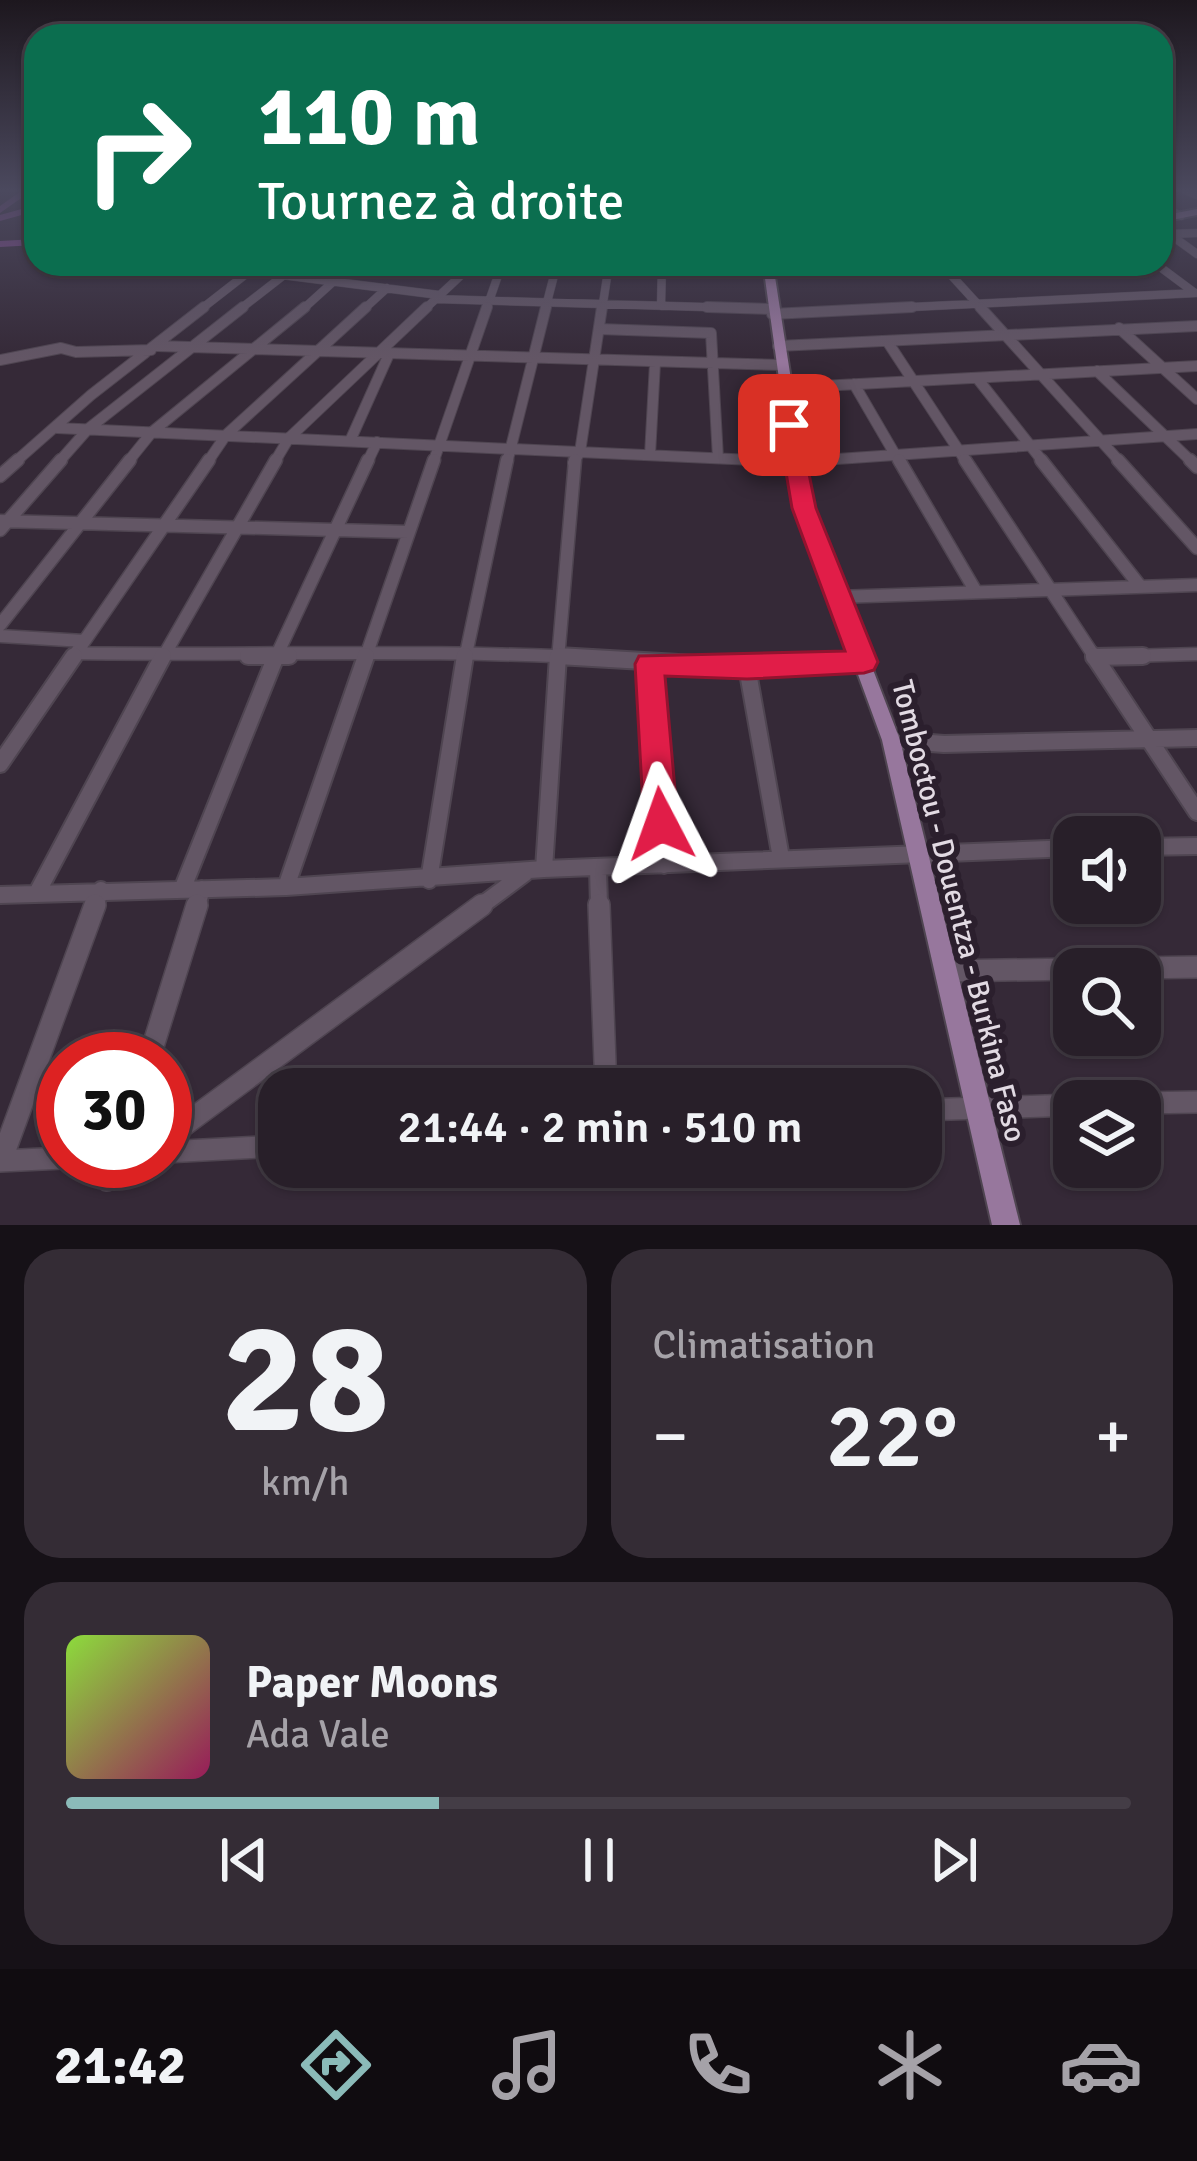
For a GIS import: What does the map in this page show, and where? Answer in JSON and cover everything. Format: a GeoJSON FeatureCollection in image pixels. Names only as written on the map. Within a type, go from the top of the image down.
{"type":"FeatureCollection","features":[{"type":"Feature","properties":{"kind":"main road","name":"Tomboctou - Douentza - Burkina Faso"},"geometry":{"type":"LineString","coordinates":[[769,276],[804,508],[891,740],[1006,1225]]}},
{"type":"Feature","properties":{"kind":"street"},"geometry":{"type":"LineString","coordinates":[[0,476],[91,394],[244,276]]}},
{"type":"Feature","properties":{"kind":"street"},"geometry":{"type":"LineString","coordinates":[[3,524],[88,429],[283,276]]}},
{"type":"Feature","properties":{"kind":"street"},"geometry":{"type":"LineString","coordinates":[[292,276],[487,302],[772,311],[1197,294]]}},
{"type":"Feature","properties":{"kind":"street"},"geometry":{"type":"LineString","coordinates":[[37,893],[164,654],[289,438],[386,354],[460,276]]}},
{"type":"Feature","properties":{"kind":"street"},"geometry":{"type":"LineString","coordinates":[[286,887],[497,276]]}},
{"type":"Feature","properties":{"kind":"street"},"geometry":{"type":"LineString","coordinates":[[429,880],[466,650],[554,276]]}},
{"type":"Feature","properties":{"kind":"street"},"geometry":{"type":"LineString","coordinates":[[192,1119],[537,869],[571,466],[580,452],[607,276]]}},
{"type":"Feature","properties":{"kind":"street"},"geometry":{"type":"LineString","coordinates":[[662,276],[662,306]]}},
{"type":"Feature","properties":{"kind":"street"},"geometry":{"type":"LineString","coordinates":[[952,276],[1197,548]]}},
{"type":"Feature","properties":{"kind":"street"},"geometry":{"type":"LineString","coordinates":[[1172,276],[1197,294]]}},
{"type":"Feature","properties":{"kind":"street"},"geometry":{"type":"LineString","coordinates":[[0,625],[152,432],[259,349],[334,281]]}},
{"type":"Feature","properties":{"kind":"street"},"geometry":{"type":"LineString","coordinates":[[0,764],[226,435],[387,288]]}},
{"type":"Feature","properties":{"kind":"street"},"geometry":{"type":"LineString","coordinates":[[0,360],[62,348],[76,352],[196,347],[715,365],[887,341],[1197,326]]}},
{"type":"Feature","properties":{"kind":"street"},"geometry":{"type":"LineString","coordinates":[[599,328],[710,332],[718,458]]}},
{"type":"Feature","properties":{"kind":"street"},"geometry":{"type":"LineString","coordinates":[[1119,328],[1197,399]]}},
{"type":"Feature","properties":{"kind":"street"},"geometry":{"type":"LineString","coordinates":[[887,341],[1197,812]]}},
{"type":"Feature","properties":{"kind":"street"},"geometry":{"type":"LineString","coordinates":[[350,441],[386,354]]}},
{"type":"Feature","properties":{"kind":"street"},"geometry":{"type":"LineString","coordinates":[[650,455],[655,363]]}},
{"type":"Feature","properties":{"kind":"street"},"geometry":{"type":"LineString","coordinates":[[784,388],[1197,366]]}},
{"type":"Feature","properties":{"kind":"street"},"geometry":{"type":"LineString","coordinates":[[1097,371],[1197,467]]}},
{"type":"Feature","properties":{"kind":"street"},"geometry":{"type":"LineString","coordinates":[[977,378],[1140,586]]}},
{"type":"Feature","properties":{"kind":"street"},"geometry":{"type":"LineString","coordinates":[[854,384],[975,590]]}},
{"type":"Feature","properties":{"kind":"street"},"geometry":{"type":"LineString","coordinates":[[57,428],[794,462],[1197,434]]}},
{"type":"Feature","properties":{"kind":"street"},"geometry":{"type":"LineString","coordinates":[[156,1032],[192,889],[276,656],[377,442]]}},
{"type":"Feature","properties":{"kind":"street"},"geometry":{"type":"LineString","coordinates":[[3,524],[408,532]]}},
{"type":"Feature","properties":{"kind":"street"},"geometry":{"type":"LineString","coordinates":[[837,597],[1197,585]]}},
{"type":"Feature","properties":{"kind":"street"},"geometry":{"type":"LineString","coordinates":[[0,636],[164,654],[466,650],[747,667],[864,662]]}},
{"type":"Feature","properties":{"kind":"street"},"geometry":{"type":"LineString","coordinates":[[1094,657],[1197,654]]}},
{"type":"Feature","properties":{"kind":"street"},"geometry":{"type":"LineString","coordinates":[[650,664],[664,865]]}},
{"type":"Feature","properties":{"kind":"street"},"geometry":{"type":"LineString","coordinates":[[747,667],[781,858]]}},
{"type":"Feature","properties":{"kind":"street"},"geometry":{"type":"LineString","coordinates":[[891,740],[944,744],[1197,737]]}},
{"type":"Feature","properties":{"kind":"street"},"geometry":{"type":"LineString","coordinates":[[1161,847],[1197,846]]}},
{"type":"Feature","properties":{"kind":"street"},"geometry":{"type":"LineString","coordinates":[[1,897],[429,880],[537,869],[917,851],[1053,848]]}},
{"type":"Feature","properties":{"kind":"street"},"geometry":{"type":"LineString","coordinates":[[598,867],[605,1068]]}},
{"type":"Feature","properties":{"kind":"street"},"geometry":{"type":"LineString","coordinates":[[36,1159],[0,1161],[101,890]]}},
{"type":"Feature","properties":{"kind":"street"},"geometry":{"type":"LineString","coordinates":[[946,971],[1197,967]]}},
{"type":"Feature","properties":{"kind":"street"},"geometry":{"type":"LineString","coordinates":[[1161,1103],[1197,1102]]}},
{"type":"Feature","properties":{"kind":"street"},"geometry":{"type":"LineString","coordinates":[[942,1108],[1053,1105]]}},
{"type":"Feature","properties":{"kind":"street"},"geometry":{"type":"LineString","coordinates":[[192,1151],[258,1147]]}},
{"type":"Feature","properties":{"kind":"route"},"geometry":{"type":"LineString","coordinates":[[661,824],[650,664],[747,667],[864,662],[804,508],[789,425]]}}]}
